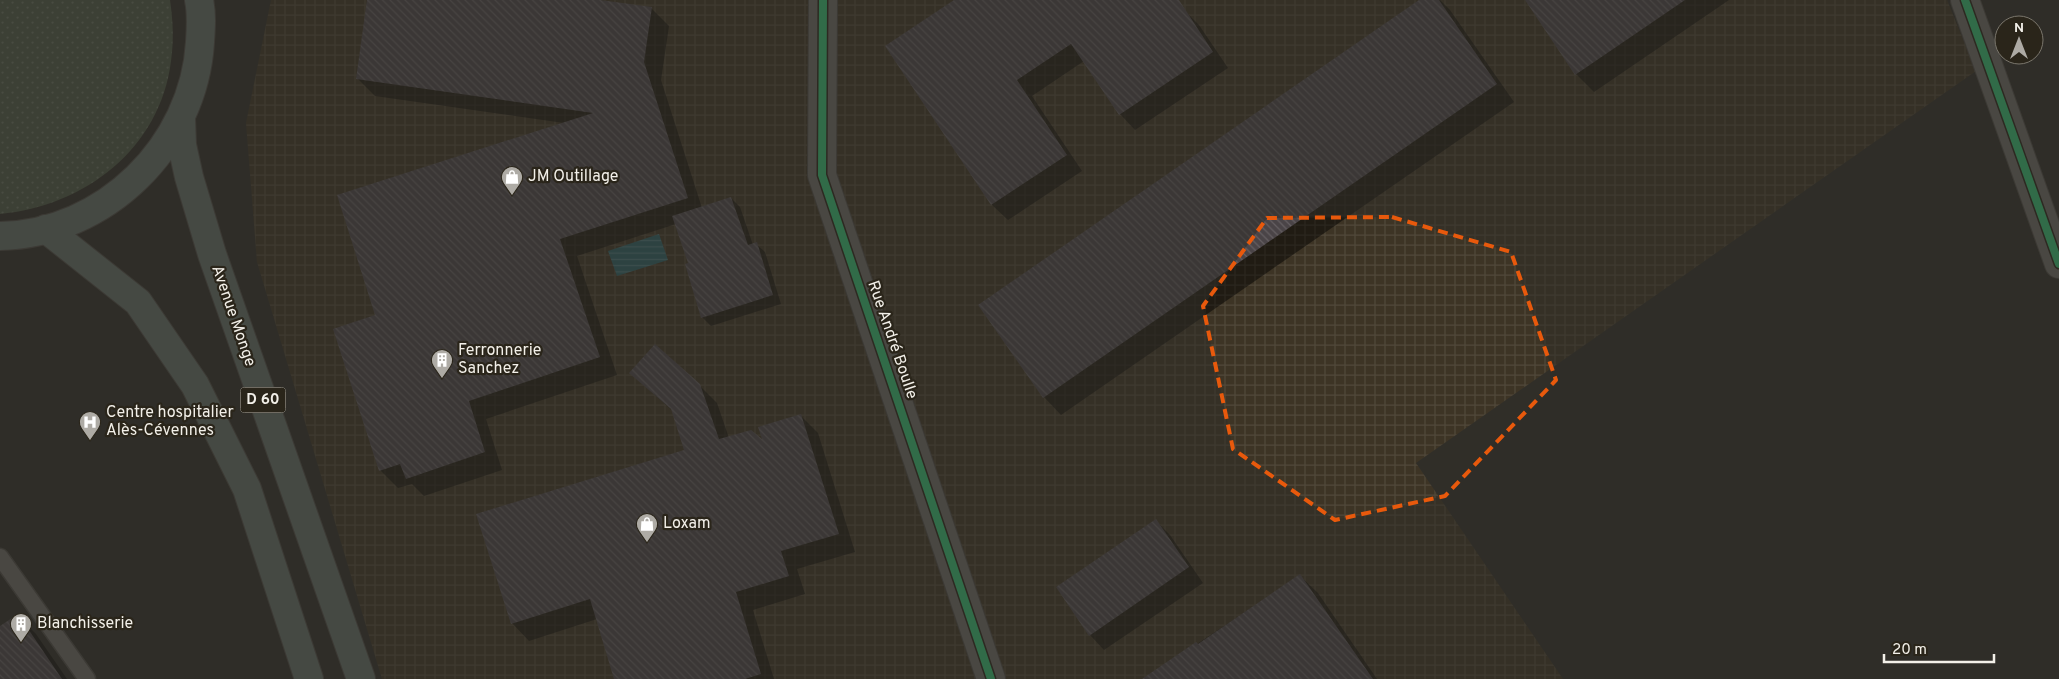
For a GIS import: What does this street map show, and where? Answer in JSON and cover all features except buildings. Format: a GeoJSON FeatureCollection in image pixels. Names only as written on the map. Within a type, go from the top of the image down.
{"type":"FeatureCollection","features":[{"type":"Feature","properties":{"kind":"main road"},"geometry":{"type":"LineString","coordinates":[[0,236],[46,229],[88,213],[126,188],[157,157],[181,118],[198,66],[202,11],[199,0]]}},
{"type":"Feature","properties":{"kind":"main road","name":"Avenue Monge"},"geometry":{"type":"LineString","coordinates":[[181,118],[182,145],[189,177],[212,254],[361,679]]}},
{"type":"Feature","properties":{"kind":"main road"},"geometry":{"type":"LineString","coordinates":[[46,229],[138,302],[195,385],[247,489],[310,679]]}},
{"type":"Feature","properties":{"kind":"street","name":"Rue André Boulle"},"geometry":{"type":"LineString","coordinates":[[824,0],[822,175],[991,679]]}},
{"type":"Feature","properties":{"kind":"street"},"geometry":{"type":"LineString","coordinates":[[1965,0],[2059,264]]}},
{"type":"Feature","properties":{"kind":"lane"},"geometry":{"type":"LineString","coordinates":[[0,557],[87,679]]}},
{"type":"Feature","properties":{"kind":"highlighted area"},"geometry":{"type":"Polygon","coordinates":[[[1392,217],[1511,252],[1556,380],[1445,496],[1335,520],[1233,449],[1203,306],[1267,218],[1392,217]]]}},
{"type":"Feature","properties":{"kind":"shaded area"},"geometry":{"type":"Polygon","coordinates":[[[271,0],[1947,0],[1976,71],[1416,463],[1563,679],[382,679],[257,262],[246,123],[271,0]]]}},
{"type":"Feature","properties":{"kind":"green space"},"geometry":{"type":"Polygon","coordinates":[[[0,0],[170,0],[173,38],[171,61],[164,93],[152,121],[134,146],[113,168],[89,185],[61,199],[31,209],[0,214],[0,0]]]}},
{"type":"Feature","properties":{"kind":"water"},"geometry":{"type":"Polygon","coordinates":[[[659,234],[668,260],[617,276],[608,251],[659,234]]]}},
{"type":"Feature","properties":{"kind":"cycle path"},"geometry":{"type":"LineString","coordinates":[[823,0],[822,175],[991,679]]}},
{"type":"Feature","properties":{"kind":"cycle path"},"geometry":{"type":"LineString","coordinates":[[1965,0],[2059,264]]}},
{"type":"Feature","properties":{"kind":"place","name":"JM Outillage"},"geometry":{"type":"Point","coordinates":[512,196]}},
{"type":"Feature","properties":{"kind":"place","name":"Ferronnerie Sanchez"},"geometry":{"type":"Point","coordinates":[442,379]}},
{"type":"Feature","properties":{"kind":"place","name":"Centre hospitalier Alès-Cévennes"},"geometry":{"type":"Point","coordinates":[90,441]}},
{"type":"Feature","properties":{"kind":"place","name":"Loxam"},"geometry":{"type":"Point","coordinates":[647,543]}},
{"type":"Feature","properties":{"kind":"place","name":"Blanchisserie"},"geometry":{"type":"Point","coordinates":[21,643]}}]}
